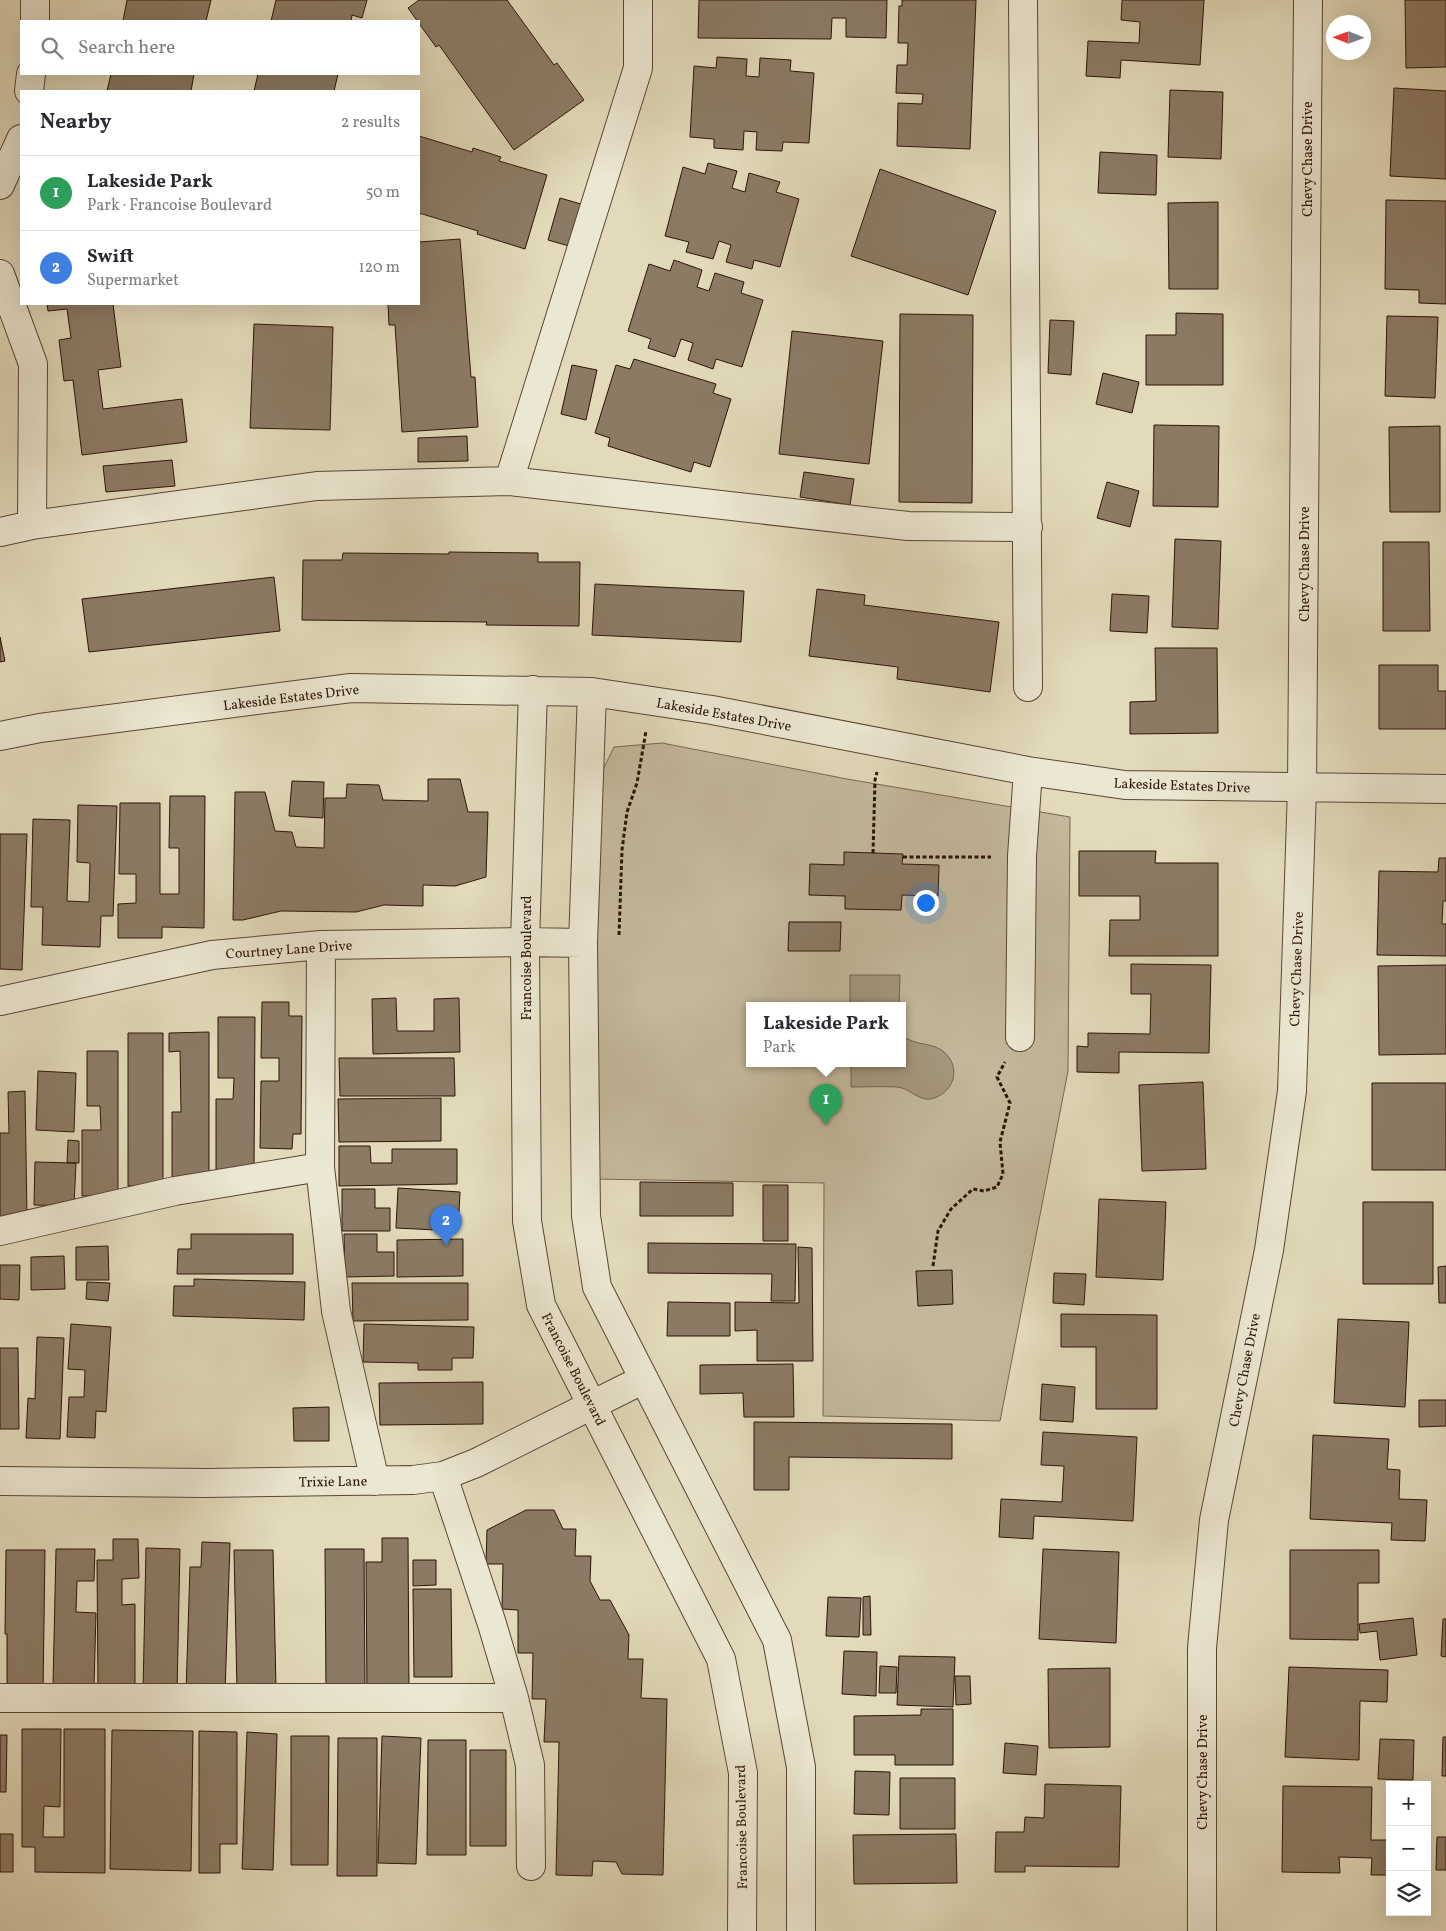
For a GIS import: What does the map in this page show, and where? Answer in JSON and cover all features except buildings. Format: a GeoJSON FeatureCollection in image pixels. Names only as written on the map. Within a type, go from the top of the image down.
{"type":"FeatureCollection","features":[{"type":"Feature","properties":{"kind":"street"},"geometry":{"type":"LineString","coordinates":[[35,0],[35,20]]}},
{"type":"Feature","properties":{"kind":"street"},"geometry":{"type":"LineString","coordinates":[[509,481],[638,68],[638,0]]}},
{"type":"Feature","properties":{"kind":"street"},"geometry":{"type":"LineString","coordinates":[[1022,0],[1028,688]]}},
{"type":"Feature","properties":{"kind":"street","name":"Chevy Chase Drive"},"geometry":{"type":"LineString","coordinates":[[1202,1931],[1202,1648],[1214,1520],[1269,1250],[1292,1091],[1302,788],[1308,0]]}},
{"type":"Feature","properties":{"kind":"street"},"geometry":{"type":"LineString","coordinates":[[29,90],[31,75]]}},
{"type":"Feature","properties":{"kind":"street"},"geometry":{"type":"LineString","coordinates":[[0,185],[20,140]]}},
{"type":"Feature","properties":{"kind":"street"},"geometry":{"type":"LineString","coordinates":[[0,274],[33,364],[32,525]]}},
{"type":"Feature","properties":{"kind":"street"},"geometry":{"type":"LineString","coordinates":[[0,532],[32,525],[317,486],[509,481],[908,526],[1028,527]]}},
{"type":"Feature","properties":{"kind":"street","name":"Lakeside Estates Drive"},"geometry":{"type":"LineString","coordinates":[[0,736],[40,728],[350,688],[592,692],[712,710],[1028,771],[1125,785],[1446,788]]}},
{"type":"Feature","properties":{"kind":"street","name":"Francoise Boulevard"},"geometry":{"type":"LineString","coordinates":[[533,690],[525,942],[527,1221],[541,1305],[721,1659],[743,1773],[742,1931]]}},
{"type":"Feature","properties":{"kind":"street"},"geometry":{"type":"LineString","coordinates":[[592,692],[583,943],[586,1216],[597,1287],[777,1640],[801,1767],[801,1931]]}},
{"type":"Feature","properties":{"kind":"street"},"geometry":{"type":"LineString","coordinates":[[1020,1037],[1022,856],[1028,771]]}},
{"type":"Feature","properties":{"kind":"street","name":"Courtney Lane Drive"},"geometry":{"type":"LineString","coordinates":[[0,1001],[212,955],[321,945],[583,943]]}},
{"type":"Feature","properties":{"kind":"street"},"geometry":{"type":"LineString","coordinates":[[321,945],[320,1167],[336,1311],[376,1480]]}},
{"type":"Feature","properties":{"kind":"street"},"geometry":{"type":"LineString","coordinates":[[0,1231],[175,1191],[320,1167]]}},
{"type":"Feature","properties":{"kind":"street","name":"Trixie Lane"},"geometry":{"type":"LineString","coordinates":[[0,1481],[206,1483],[413,1480],[443,1476],[476,1463],[644,1379]]}},
{"type":"Feature","properties":{"kind":"street"},"geometry":{"type":"LineString","coordinates":[[443,1476],[492,1624],[514,1698],[530,1765],[531,1866]]}},
{"type":"Feature","properties":{"kind":"street"},"geometry":{"type":"LineString","coordinates":[[0,1698],[514,1698]]}},
{"type":"Feature","properties":{"kind":"path"},"geometry":{"type":"LineString","coordinates":[[619,935],[622,850],[627,812],[637,782],[650,701]]}},
{"type":"Feature","properties":{"kind":"path"},"geometry":{"type":"LineString","coordinates":[[873,853],[875,780],[886,744]]}},
{"type":"Feature","properties":{"kind":"path"},"geometry":{"type":"LineString","coordinates":[[903,857],[1022,856]]}},
{"type":"Feature","properties":{"kind":"path"},"geometry":{"type":"LineString","coordinates":[[933,1266],[938,1231],[951,1209],[973,1188],[984,1191],[997,1186],[1003,1174],[1000,1142],[1010,1103],[997,1078],[1020,1037]]}},
{"type":"Feature","properties":{"kind":"shaded area"},"geometry":{"type":"Polygon","coordinates":[[[662,743],[847,779],[1070,817],[1068,1071],[1000,1421],[823,1416],[824,1183],[595,1179],[596,784],[614,747],[662,743]]]}},
{"type":"Feature","properties":{"kind":"shaded area"},"geometry":{"type":"Polygon","coordinates":[[[850,975],[900,975],[899,1002],[850,1002],[850,975]]]}},
{"type":"Feature","properties":{"kind":"shaded area"},"geometry":{"type":"Polygon","coordinates":[[[906,1038],[941,1050],[950,1059],[954,1069],[953,1079],[949,1087],[935,1098],[923,1098],[897,1087],[851,1087],[851,1067],[906,1067],[906,1038]]]}},
{"type":"Feature","properties":{"kind":"place","name":"Lakeside Park"},"geometry":{"type":"Point","coordinates":[826,1125]}},
{"type":"Feature","properties":{"kind":"place","name":"Swift"},"geometry":{"type":"Point","coordinates":[446,1246]}}]}
